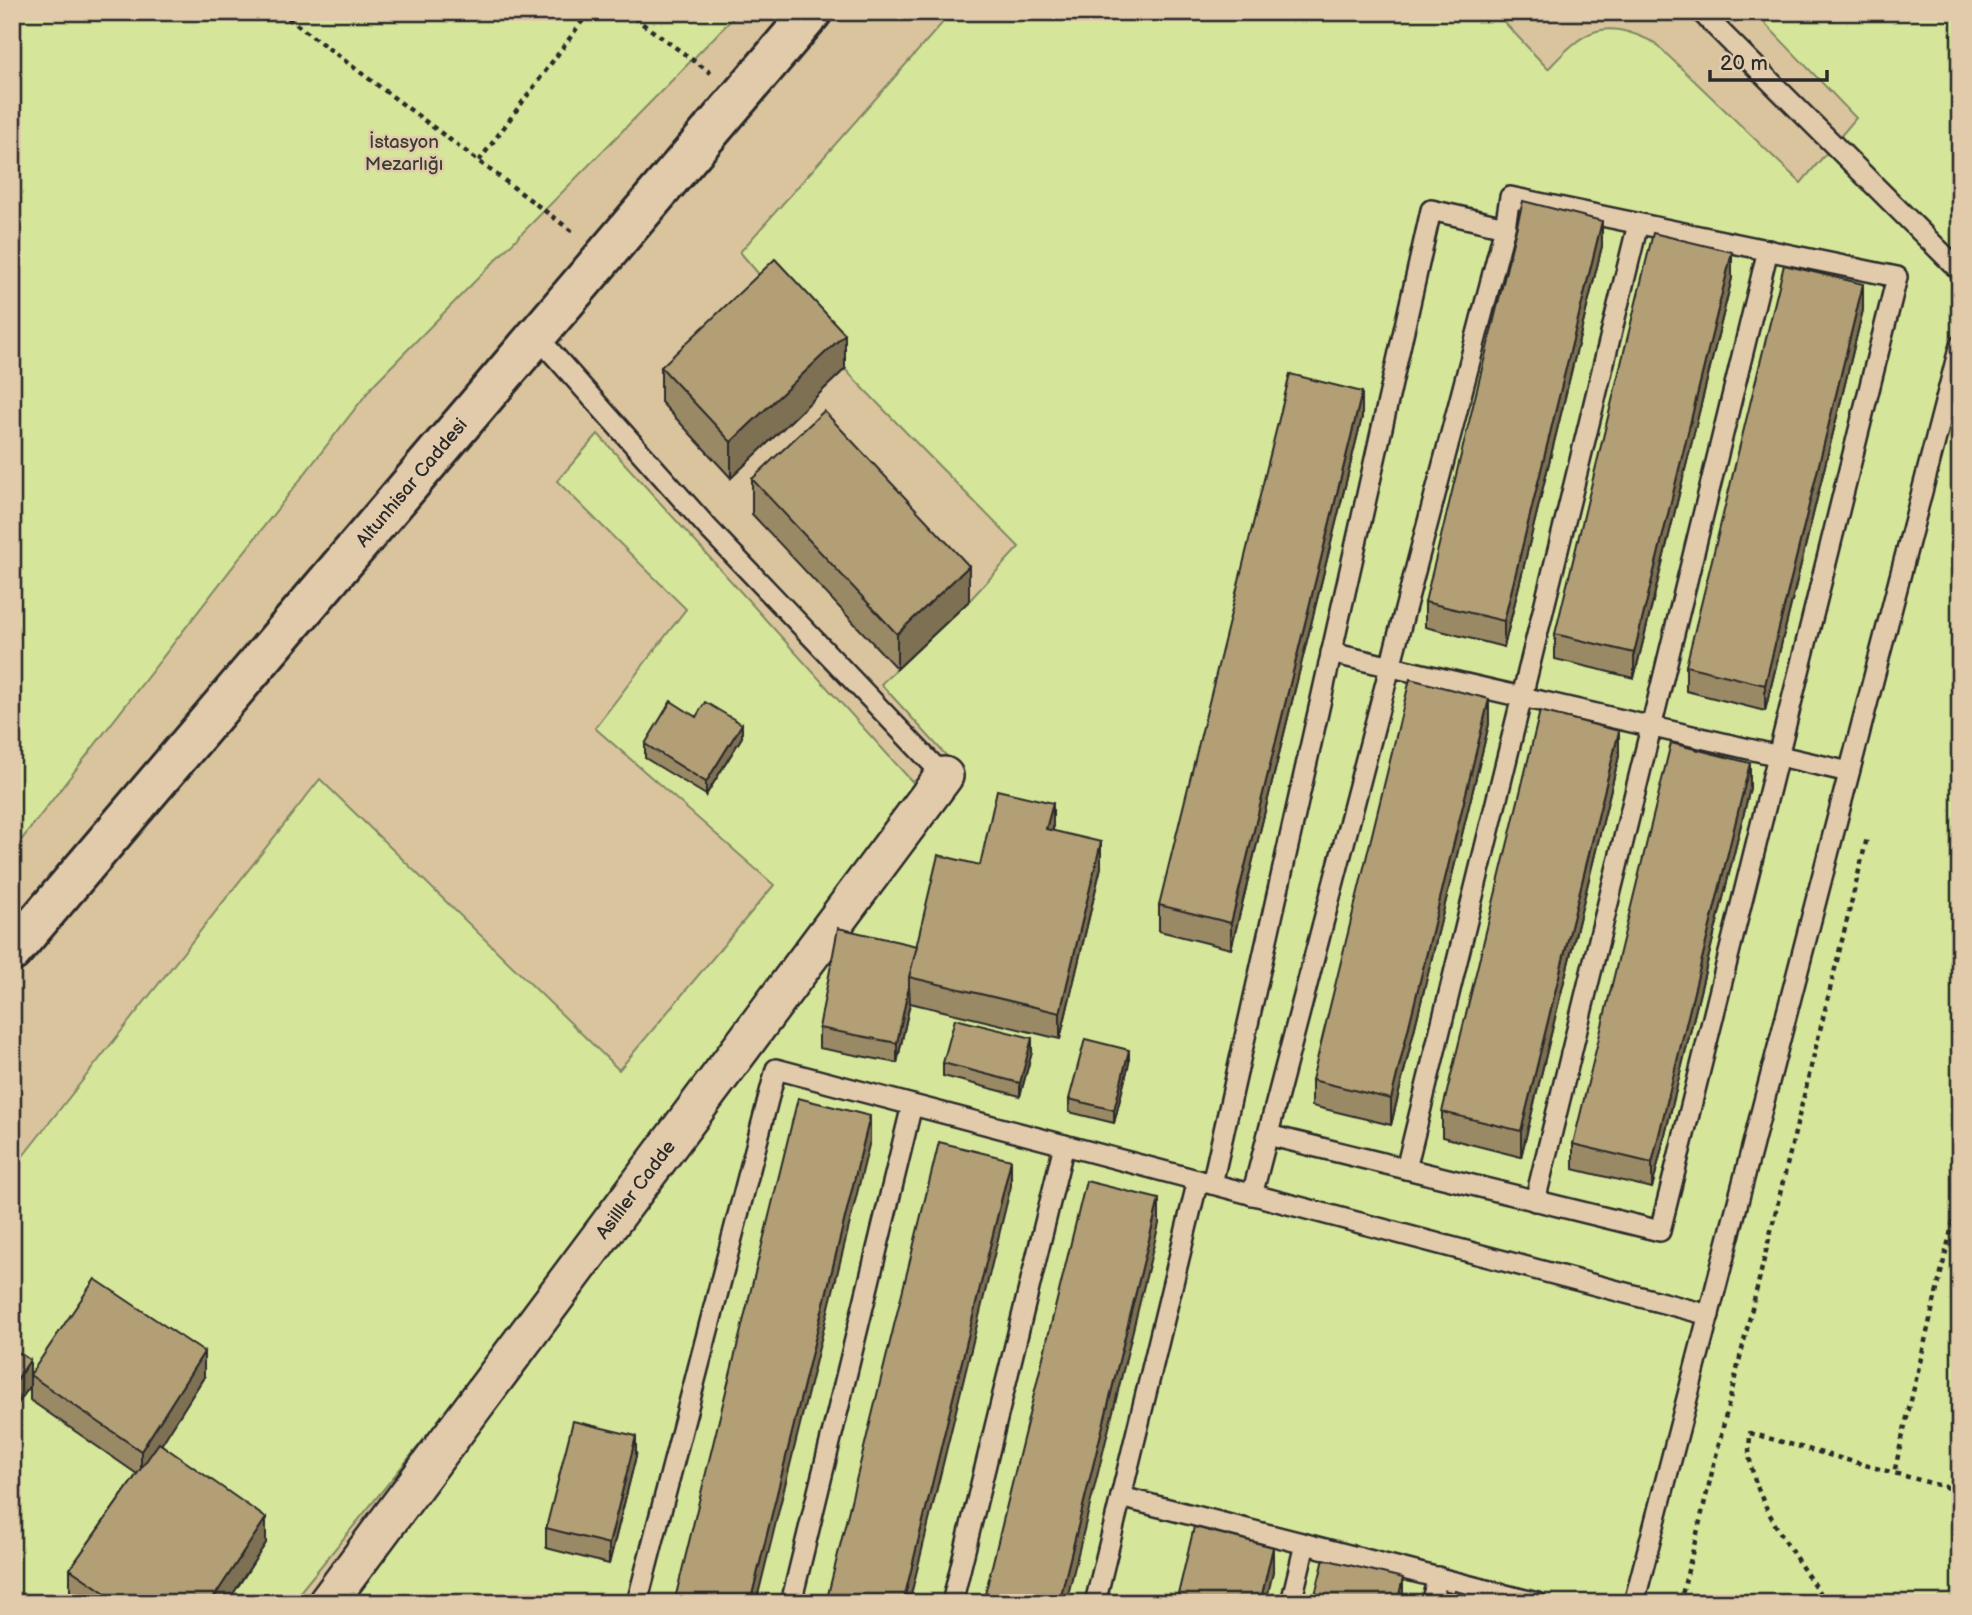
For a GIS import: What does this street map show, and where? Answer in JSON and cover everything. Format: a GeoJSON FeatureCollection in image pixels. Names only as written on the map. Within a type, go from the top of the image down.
{"type":"FeatureCollection","features":[{"type":"Feature","properties":{"kind":"street","name":"Altunhisar Caddesi"},"geometry":{"type":"LineString","coordinates":[[12,952],[812,12]]}},
{"type":"Feature","properties":{"kind":"street","name":"Asilller Cadde"},"geometry":{"type":"LineString","coordinates":[[327,1603],[944,776]]}},
{"type":"Feature","properties":{"kind":"lane"},"geometry":{"type":"LineString","coordinates":[[1701,12],[1960,271]]}},
{"type":"Feature","properties":{"kind":"lane"},"geometry":{"type":"LineString","coordinates":[[1252,1195],[1505,227],[1510,197],[1897,277],[1660,1231],[1268,1135]]}},
{"type":"Feature","properties":{"kind":"lane"},"geometry":{"type":"LineString","coordinates":[[1095,1603],[1205,1182],[1331,653],[1430,211],[1505,227]]}},
{"type":"Feature","properties":{"kind":"lane"},"geometry":{"type":"LineString","coordinates":[[1406,1169],[1638,224]]}},
{"type":"Feature","properties":{"kind":"lane"},"geometry":{"type":"LineString","coordinates":[[1535,1200],[1768,250]]}},
{"type":"Feature","properties":{"kind":"lane"},"geometry":{"type":"LineString","coordinates":[[536,335],[709,528],[944,776]]}},
{"type":"Feature","properties":{"kind":"lane"},"geometry":{"type":"LineString","coordinates":[[1634,1603],[1960,345]]}},
{"type":"Feature","properties":{"kind":"lane"},"geometry":{"type":"LineString","coordinates":[[1331,653],[1849,772]]}},
{"type":"Feature","properties":{"kind":"lane"},"geometry":{"type":"LineString","coordinates":[[636,1603],[776,1069],[1709,1315]]}},
{"type":"Feature","properties":{"kind":"lane"},"geometry":{"type":"LineString","coordinates":[[791,1603],[912,1105]]}},
{"type":"Feature","properties":{"kind":"lane"},"geometry":{"type":"LineString","coordinates":[[952,1603],[1064,1145]]}},
{"type":"Feature","properties":{"kind":"lane"},"geometry":{"type":"LineString","coordinates":[[1121,1497],[1537,1603]]}},
{"type":"Feature","properties":{"kind":"lane"},"geometry":{"type":"LineString","coordinates":[[1291,1603],[1305,1544]]}},
{"type":"Feature","properties":{"kind":"lane"},"geometry":{"type":"LineString","coordinates":[[1431,1603],[1438,1577]]}},
{"type":"Feature","properties":{"kind":"path"},"geometry":{"type":"LineString","coordinates":[[280,12],[605,255]]}},
{"type":"Feature","properties":{"kind":"path"},"geometry":{"type":"LineString","coordinates":[[479,161],[589,12]]}},
{"type":"Feature","properties":{"kind":"path"},"geometry":{"type":"LineString","coordinates":[[626,12],[741,95]]}},
{"type":"Feature","properties":{"kind":"path"},"geometry":{"type":"LineString","coordinates":[[1680,1603],[1867,838]]}},
{"type":"Feature","properties":{"kind":"path"},"geometry":{"type":"LineString","coordinates":[[1894,1473],[1960,1192]]}},
{"type":"Feature","properties":{"kind":"path"},"geometry":{"type":"LineString","coordinates":[[1826,1603],[1771,1516],[1755,1480],[1749,1458],[1750,1433],[1960,1491]]}},
{"type":"Feature","properties":{"kind":"path"},"geometry":{"type":"LineString","coordinates":[[1955,1603],[1960,1585]]}},
{"type":"Feature","properties":{"kind":"green space","name":"İstasyon Mezarlığı"},"geometry":{"type":"Polygon","coordinates":[[[12,12],[739,12],[375,383],[12,852],[12,12]]]}},
{"type":"Feature","properties":{"kind":"green space"},"geometry":{"type":"Polygon","coordinates":[[[952,12],[1513,12],[1505,23],[1548,69],[1584,36],[1608,29],[1622,30],[1655,43],[1801,183],[1856,118],[1754,12],[1960,12],[1960,1603],[352,1603],[409,1480],[452,1405],[291,1603],[32,1603],[12,1591],[12,1170],[320,779],[619,1070],[774,885],[595,728],[686,609],[557,481],[598,434],[926,797],[954,764],[881,684],[969,601],[1019,547],[842,366],[740,252],[952,12]]]}},
{"type":"Feature","properties":{"kind":"building"},"geometry":{"type":"Polygon","coordinates":[[[1523,201],[1602,221],[1504,621],[1425,602],[1523,201]]]}},
{"type":"Feature","properties":{"kind":"building"},"geometry":{"type":"Polygon","coordinates":[[[1653,233],[1732,252],[1634,653],[1555,634],[1653,233]]]}},
{"type":"Feature","properties":{"kind":"building"},"geometry":{"type":"Polygon","coordinates":[[[775,259],[845,334],[731,442],[661,367],[775,259]]]}},
{"type":"Feature","properties":{"kind":"building"},"geometry":{"type":"Polygon","coordinates":[[[1784,265],[1863,284],[1765,685],[1686,666],[1784,265]]]}},
{"type":"Feature","properties":{"kind":"building"},"geometry":{"type":"Polygon","coordinates":[[[1290,374],[1362,392],[1231,923],[1159,905],[1290,374]]]}},
{"type":"Feature","properties":{"kind":"building"},"geometry":{"type":"Polygon","coordinates":[[[824,411],[969,566],[897,634],[752,479],[824,411]]]}},
{"type":"Feature","properties":{"kind":"building"},"geometry":{"type":"Polygon","coordinates":[[[1410,679],[1489,699],[1391,1099],[1312,1080],[1410,679]]]}},
{"type":"Feature","properties":{"kind":"building"},"geometry":{"type":"Polygon","coordinates":[[[671,701],[696,717],[705,702],[742,724],[706,782],[645,744],[671,701]]]}},
{"type":"Feature","properties":{"kind":"building"},"geometry":{"type":"Polygon","coordinates":[[[1540,711],[1619,731],[1521,1131],[1442,1112],[1540,711]]]}},
{"type":"Feature","properties":{"kind":"building"},"geometry":{"type":"Polygon","coordinates":[[[1671,743],[1750,763],[1652,1163],[1573,1144],[1671,743]]]}},
{"type":"Feature","properties":{"kind":"building"},"geometry":{"type":"Polygon","coordinates":[[[997,790],[1053,803],[1046,829],[1101,842],[1060,1013],[909,977],[938,855],[980,865],[997,790]]]}},
{"type":"Feature","properties":{"kind":"building"},"geometry":{"type":"Polygon","coordinates":[[[838,928],[917,946],[897,1043],[819,1028],[838,928]]]}},
{"type":"Feature","properties":{"kind":"building"},"geometry":{"type":"Polygon","coordinates":[[[955,1019],[1032,1038],[1020,1083],[943,1063],[955,1019]]]}},
{"type":"Feature","properties":{"kind":"building"},"geometry":{"type":"Polygon","coordinates":[[[1085,1039],[1129,1050],[1114,1110],[1069,1099],[1085,1039]]]}},
{"type":"Feature","properties":{"kind":"building"},"geometry":{"type":"Polygon","coordinates":[[[798,1098],[870,1116],[750,1603],[674,1603],[798,1098]]]}},
{"type":"Feature","properties":{"kind":"building"},"geometry":{"type":"Polygon","coordinates":[[[939,1142],[1011,1160],[903,1603],[826,1603],[939,1142]]]}},
{"type":"Feature","properties":{"kind":"building"},"geometry":{"type":"Polygon","coordinates":[[[1086,1181],[1159,1199],[1059,1603],[983,1603],[1086,1181]]]}},
{"type":"Feature","properties":{"kind":"building"},"geometry":{"type":"Polygon","coordinates":[[[95,1279],[204,1352],[141,1451],[30,1375],[95,1279]]]}},
{"type":"Feature","properties":{"kind":"building"},"geometry":{"type":"Polygon","coordinates":[[[12,1348],[30,1360],[12,1387],[12,1348]]]}},
{"type":"Feature","properties":{"kind":"building"},"geometry":{"type":"Polygon","coordinates":[[[573,1421],[636,1436],[609,1544],[546,1528],[573,1421]]]}},
{"type":"Feature","properties":{"kind":"building"},"geometry":{"type":"Polygon","coordinates":[[[159,1443],[266,1518],[210,1603],[120,1603],[70,1569],[159,1443]]]}},
{"type":"Feature","properties":{"kind":"building"},"geometry":{"type":"Polygon","coordinates":[[[1194,1527],[1273,1547],[1260,1603],[1176,1603],[1194,1527]]]}},
{"type":"Feature","properties":{"kind":"building"},"geometry":{"type":"Polygon","coordinates":[[[1324,1559],[1403,1578],[1397,1603],[1313,1603],[1324,1559]]]}},
{"type":"Feature","properties":{"kind":"building"},"geometry":{"type":"Polygon","coordinates":[[[1455,1591],[1504,1603],[1452,1603],[1455,1591]]]}}]}
